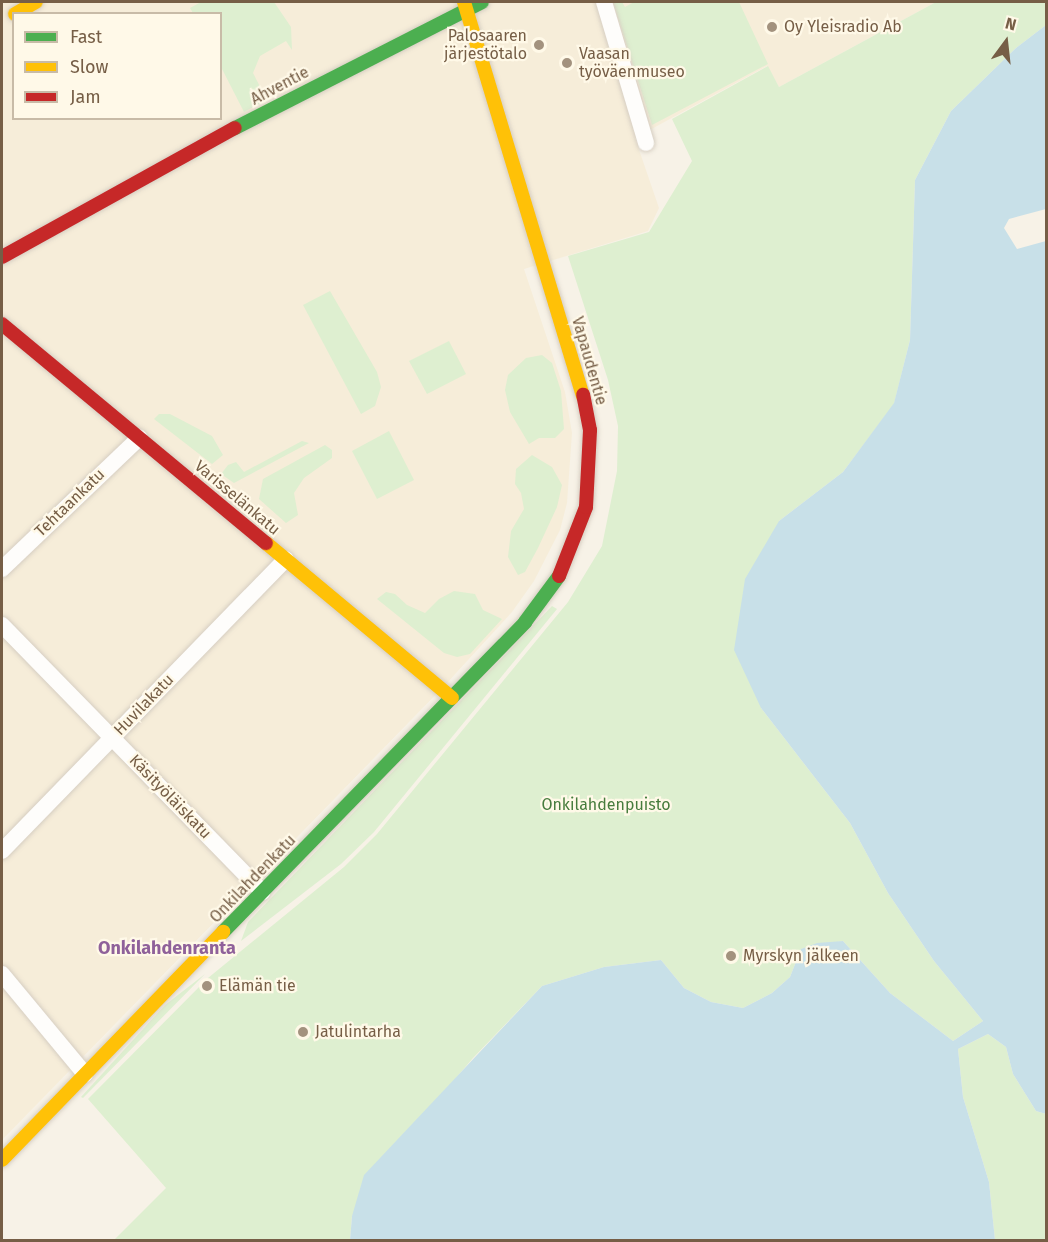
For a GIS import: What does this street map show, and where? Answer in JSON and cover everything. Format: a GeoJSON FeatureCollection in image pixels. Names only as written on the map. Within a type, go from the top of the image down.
{"type":"FeatureCollection","features":[{"type":"Feature","properties":{"kind":"main road"},"geometry":{"type":"LineString","coordinates":[[18,12],[36,2]]}},
{"type":"Feature","properties":{"kind":"main road","name":"Ahventie"},"geometry":{"type":"LineString","coordinates":[[2,257],[278,104],[465,6],[482,2]]}},
{"type":"Feature","properties":{"kind":"main road","name":"Vapaudentie"},"geometry":{"type":"LineString","coordinates":[[452,698],[525,622],[564,570],[586,507],[590,469],[590,430],[582,387],[465,6]]}},
{"type":"Feature","properties":{"kind":"main road","name":"Varisselänkatu"},"geometry":{"type":"LineString","coordinates":[[2,324],[452,698]]}},
{"type":"Feature","properties":{"kind":"main road","name":"Onkilahdenkatu"},"geometry":{"type":"LineString","coordinates":[[2,1160],[452,698]]}},
{"type":"Feature","properties":{"kind":"street"},"geometry":{"type":"LineString","coordinates":[[604,2],[646,143]]}},
{"type":"Feature","properties":{"kind":"street","name":"Tehtaankatu"},"geometry":{"type":"LineString","coordinates":[[2,569],[138,438]]}},
{"type":"Feature","properties":{"kind":"street","name":"Huvilakatu"},"geometry":{"type":"LineString","coordinates":[[2,851],[286,559]]}},
{"type":"Feature","properties":{"kind":"street","name":"Käsityöläiskatu"},"geometry":{"type":"LineString","coordinates":[[2,625],[262,892]]}},
{"type":"Feature","properties":{"kind":"street"},"geometry":{"type":"LineString","coordinates":[[2,974],[86,1074]]}},
{"type":"Feature","properties":{"kind":"shaded area"},"geometry":{"type":"Polygon","coordinates":[[[2,2],[936,2],[779,87],[767,66],[635,138],[659,208],[648,231],[524,269],[565,392],[572,433],[567,503],[560,530],[534,581],[512,612],[446,684],[2,1140],[2,2]]]}},
{"type":"Feature","properties":{"kind":"green space"},"geometry":{"type":"Polygon","coordinates":[[[201,2],[274,2],[291,27],[292,50],[286,41],[260,56],[253,73],[267,100],[244,112],[222,69],[222,12],[192,12],[190,8],[201,2]]]}},
{"type":"Feature","properties":{"kind":"green space"},"geometry":{"type":"Polygon","coordinates":[[[613,2],[622,2],[625,7],[634,2],[739,2],[768,64],[652,125],[613,2]]]}},
{"type":"Feature","properties":{"kind":"green space","name":"Onkilahdenpuisto"},"geometry":{"type":"Polygon","coordinates":[[[936,2],[1046,2],[1046,25],[1016,48],[951,111],[915,180],[910,340],[894,404],[843,472],[779,521],[761,708],[850,823],[888,893],[934,961],[983,1021],[953,1041],[890,993],[843,941],[801,949],[790,977],[772,993],[743,1008],[711,1002],[684,988],[661,960],[604,967],[542,986],[473,1058],[426,1113],[352,1216],[350,1240],[114,1240],[166,1188],[88,1099],[208,978],[344,867],[377,834],[568,602],[602,546],[617,471],[618,426],[608,380],[568,256],[649,232],[692,161],[672,119],[768,66],[779,87],[936,2]]]}},
{"type":"Feature","properties":{"kind":"green space"},"geometry":{"type":"Polygon","coordinates":[[[330,291],[377,372],[381,387],[375,406],[361,414],[303,305],[330,291]]]}},
{"type":"Feature","properties":{"kind":"green space"},"geometry":{"type":"Polygon","coordinates":[[[449,341],[466,374],[427,394],[409,361],[449,341]]]}},
{"type":"Feature","properties":{"kind":"green space"},"geometry":{"type":"Polygon","coordinates":[[[542,355],[552,363],[561,391],[564,429],[555,438],[539,438],[529,444],[510,412],[505,390],[508,375],[526,358],[542,355]]]}},
{"type":"Feature","properties":{"kind":"green space"},"geometry":{"type":"Polygon","coordinates":[[[159,414],[170,414],[212,436],[223,455],[212,464],[154,419],[159,414]]]}},
{"type":"Feature","properties":{"kind":"green space"},"geometry":{"type":"Polygon","coordinates":[[[389,431],[414,480],[377,499],[352,451],[389,431]]]}},
{"type":"Feature","properties":{"kind":"green space"},"geometry":{"type":"Polygon","coordinates":[[[302,441],[309,443],[234,483],[221,474],[228,465],[236,462],[244,472],[302,441]]]}},
{"type":"Feature","properties":{"kind":"green space"},"geometry":{"type":"Polygon","coordinates":[[[325,445],[332,450],[332,458],[304,478],[294,493],[298,515],[286,523],[259,499],[263,479],[325,445]]]}},
{"type":"Feature","properties":{"kind":"green space"},"geometry":{"type":"Polygon","coordinates":[[[532,455],[552,467],[562,485],[557,507],[538,548],[525,572],[518,575],[508,557],[511,531],[524,509],[521,493],[515,484],[516,469],[532,455]]]}},
{"type":"Feature","properties":{"kind":"green space"},"geometry":{"type":"Polygon","coordinates":[[[454,591],[475,594],[483,610],[502,619],[470,654],[457,657],[444,653],[377,599],[386,592],[395,594],[407,605],[425,613],[439,599],[454,591]]]}},
{"type":"Feature","properties":{"kind":"green space"},"geometry":{"type":"Polygon","coordinates":[[[552,606],[557,609],[374,832],[341,864],[241,941],[248,922],[552,606]]]}},
{"type":"Feature","properties":{"kind":"green space"},"geometry":{"type":"Polygon","coordinates":[[[205,974],[83,1098],[81,1097],[165,1005],[205,974]]]}},
{"type":"Feature","properties":{"kind":"green space"},"geometry":{"type":"Polygon","coordinates":[[[988,1034],[1006,1047],[1013,1074],[1036,1111],[1046,1114],[1046,1240],[995,1240],[989,1182],[963,1097],[958,1049],[988,1034]]]}},
{"type":"Feature","properties":{"kind":"water"},"geometry":{"type":"Polygon","coordinates":[[[1046,25],[1046,209],[1009,219],[1004,228],[1017,249],[1046,241],[1046,1114],[1036,1111],[1013,1074],[1006,1047],[988,1034],[958,1049],[963,1097],[989,1182],[995,1240],[350,1240],[352,1216],[364,1175],[542,986],[604,967],[661,960],[684,988],[711,1002],[743,1008],[772,993],[790,977],[801,949],[817,943],[843,941],[890,993],[953,1041],[983,1021],[934,961],[888,893],[850,823],[761,708],[734,650],[745,579],[779,521],[843,472],[894,403],[910,340],[915,180],[951,111],[1016,48],[1046,25]]]}},
{"type":"Feature","properties":{"kind":"traffic: fast"},"geometry":{"type":"LineString","coordinates":[[235,128],[482,2]]}},
{"type":"Feature","properties":{"kind":"traffic: fast"},"geometry":{"type":"LineString","coordinates":[[223,932],[525,622],[559,576]]}},
{"type":"Feature","properties":{"kind":"traffic: slow"},"geometry":{"type":"LineString","coordinates":[[18,12],[36,2]]}},
{"type":"Feature","properties":{"kind":"traffic: slow"},"geometry":{"type":"LineString","coordinates":[[464,2],[583,395]]}},
{"type":"Feature","properties":{"kind":"traffic: slow"},"geometry":{"type":"LineString","coordinates":[[266,543],[452,698]]}},
{"type":"Feature","properties":{"kind":"traffic: slow"},"geometry":{"type":"LineString","coordinates":[[2,1160],[223,932]]}},
{"type":"Feature","properties":{"kind":"traffic: jam"},"geometry":{"type":"LineString","coordinates":[[2,257],[235,128]]}},
{"type":"Feature","properties":{"kind":"traffic: jam"},"geometry":{"type":"LineString","coordinates":[[2,324],[266,543]]}},
{"type":"Feature","properties":{"kind":"traffic: jam"},"geometry":{"type":"LineString","coordinates":[[559,576],[586,507],[590,430],[583,395]]}},
{"type":"Feature","properties":{"kind":"place","name":"Oy Yleisradio Ab"},"geometry":{"type":"Point","coordinates":[772,27]}},
{"type":"Feature","properties":{"kind":"place","name":"Palosaaren järjestötalo"},"geometry":{"type":"Point","coordinates":[539,45]}},
{"type":"Feature","properties":{"kind":"place","name":"Vaasan työväenmuseo"},"geometry":{"type":"Point","coordinates":[567,63]}},
{"type":"Feature","properties":{"kind":"place","name":"Myrskyn jälkeen"},"geometry":{"type":"Point","coordinates":[731,956]}},
{"type":"Feature","properties":{"kind":"place","name":"Elämän tie"},"geometry":{"type":"Point","coordinates":[207,986]}},
{"type":"Feature","properties":{"kind":"place","name":"Jatulintarha"},"geometry":{"type":"Point","coordinates":[303,1032]}},
{"type":"Feature","properties":{"kind":"district","name":"Onkilahdenranta"},"geometry":{"type":"Point","coordinates":[167,948]}}]}
